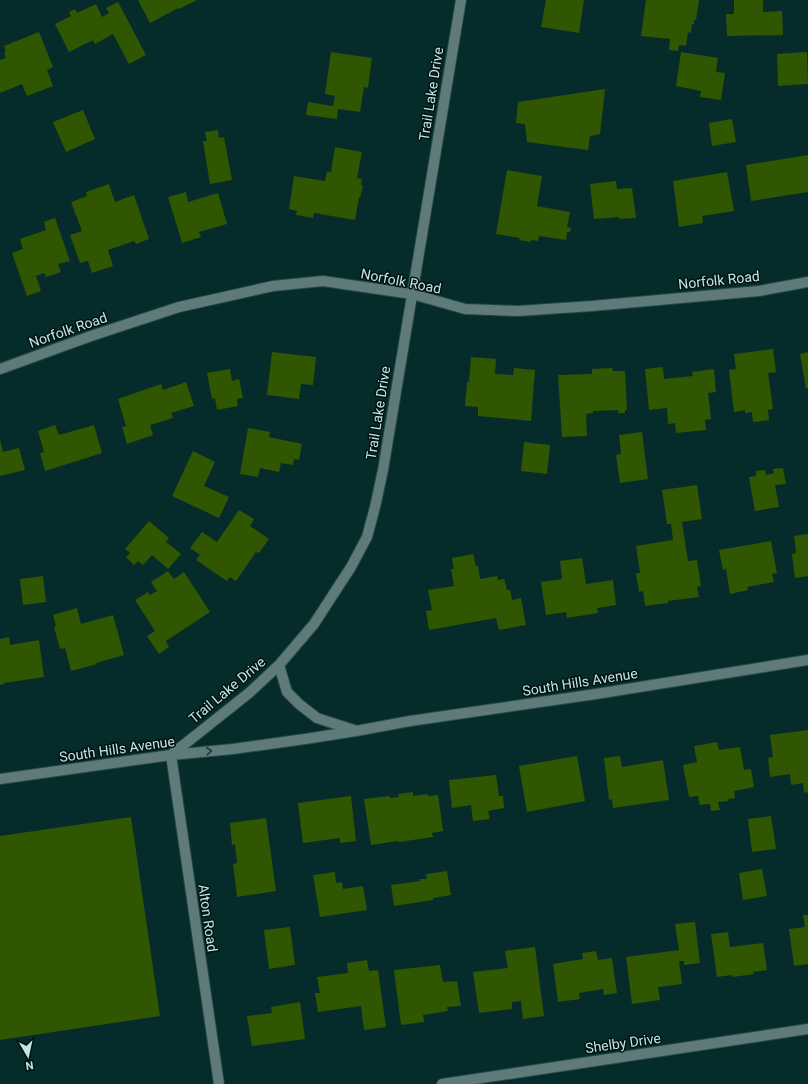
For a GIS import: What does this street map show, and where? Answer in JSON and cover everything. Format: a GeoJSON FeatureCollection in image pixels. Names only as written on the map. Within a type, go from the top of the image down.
{"type":"FeatureCollection","features":[{"type":"Feature","properties":{"kind":"street","name":"Trail Lake Drive"},"geometry":{"type":"LineString","coordinates":[[170,755],[248,693],[280,665],[314,624],[352,567],[367,537],[383,470],[460,0]]}},
{"type":"Feature","properties":{"kind":"street","name":"Norfolk Road"},"geometry":{"type":"LineString","coordinates":[[0,369],[91,336],[179,307],[273,286],[323,281],[412,294],[465,309],[518,311],[759,291],[808,282]]}},
{"type":"Feature","properties":{"kind":"street","name":"South Hills Avenue"},"geometry":{"type":"LineString","coordinates":[[0,779],[170,755],[232,749],[356,731],[410,721],[604,693],[808,660]]}},
{"type":"Feature","properties":{"kind":"street","name":"South Hills Avenue"},"geometry":{"type":"LineString","coordinates":[[280,665],[287,692],[299,704],[317,718],[356,731]]}},
{"type":"Feature","properties":{"kind":"street","name":"Alton Road"},"geometry":{"type":"LineString","coordinates":[[170,755],[219,1084]]}},
{"type":"Feature","properties":{"kind":"street","name":"Shelby Drive"},"geometry":{"type":"LineString","coordinates":[[442,1084],[808,1029]]}},
{"type":"Feature","properties":{"kind":"building"},"geometry":{"type":"Polygon","coordinates":[[[138,0],[197,0],[150,23],[138,0]]]}},
{"type":"Feature","properties":{"kind":"building"},"geometry":{"type":"Polygon","coordinates":[[[546,0],[584,0],[579,33],[541,27],[546,0]]]}},
{"type":"Feature","properties":{"kind":"building"},"geometry":{"type":"Polygon","coordinates":[[[646,0],[699,0],[696,20],[694,20],[694,24],[692,24],[691,33],[688,32],[686,46],[679,45],[678,51],[669,50],[670,39],[641,36],[646,0]]]}},
{"type":"Feature","properties":{"kind":"building"},"geometry":{"type":"Polygon","coordinates":[[[734,0],[763,0],[763,12],[782,11],[783,35],[727,36],[726,14],[734,14],[734,0]]]}},
{"type":"Feature","properties":{"kind":"building"},"geometry":{"type":"Polygon","coordinates":[[[118,2],[146,55],[129,64],[113,34],[95,44],[93,40],[69,52],[55,24],[71,16],[69,12],[75,9],[77,13],[96,4],[102,17],[109,13],[106,8],[118,2]]]}},
{"type":"Feature","properties":{"kind":"building"},"geometry":{"type":"Polygon","coordinates":[[[39,32],[53,67],[47,70],[53,86],[27,96],[22,84],[0,93],[0,60],[6,58],[4,46],[39,32]]]}},
{"type":"Feature","properties":{"kind":"building"},"geometry":{"type":"Polygon","coordinates":[[[331,52],[372,58],[368,88],[364,87],[360,112],[338,109],[337,119],[306,115],[308,102],[333,106],[335,96],[325,94],[331,52]]]}},
{"type":"Feature","properties":{"kind":"building"},"geometry":{"type":"Polygon","coordinates":[[[681,52],[718,58],[716,72],[725,73],[721,100],[700,97],[701,91],[676,86],[681,52]]]}},
{"type":"Feature","properties":{"kind":"building"},"geometry":{"type":"Polygon","coordinates":[[[807,52],[808,84],[778,86],[777,54],[807,52]]]}},
{"type":"Feature","properties":{"kind":"building"},"geometry":{"type":"Polygon","coordinates":[[[605,89],[600,134],[590,136],[588,150],[527,142],[525,124],[516,123],[518,102],[605,89]]]}},
{"type":"Feature","properties":{"kind":"building"},"geometry":{"type":"Polygon","coordinates":[[[83,110],[95,139],[66,152],[53,122],[83,110]]]}},
{"type":"Feature","properties":{"kind":"building"},"geometry":{"type":"Polygon","coordinates":[[[732,119],[736,142],[712,146],[709,123],[732,119]]]}},
{"type":"Feature","properties":{"kind":"building"},"geometry":{"type":"Polygon","coordinates":[[[218,130],[219,138],[224,137],[232,180],[210,184],[203,141],[207,141],[205,132],[218,130]]]}},
{"type":"Feature","properties":{"kind":"building"},"geometry":{"type":"Polygon","coordinates":[[[335,147],[362,152],[357,178],[362,179],[361,185],[363,185],[360,198],[359,197],[355,220],[314,213],[313,218],[296,215],[297,211],[289,209],[294,176],[325,181],[327,172],[331,172],[335,147]]]}},
{"type":"Feature","properties":{"kind":"building"},"geometry":{"type":"Polygon","coordinates":[[[808,155],[808,192],[751,201],[746,165],[808,155]]]}},
{"type":"Feature","properties":{"kind":"building"},"geometry":{"type":"Polygon","coordinates":[[[507,170],[542,176],[537,206],[570,212],[567,227],[571,228],[570,232],[567,232],[566,240],[539,236],[538,241],[531,240],[531,242],[519,240],[520,238],[496,234],[507,170]]]}},
{"type":"Feature","properties":{"kind":"building"},"geometry":{"type":"Polygon","coordinates":[[[727,172],[734,211],[702,216],[703,223],[679,227],[673,181],[727,172]]]}},
{"type":"Feature","properties":{"kind":"building"},"geometry":{"type":"Polygon","coordinates":[[[616,181],[617,189],[632,188],[636,218],[619,219],[619,217],[594,219],[590,184],[616,181]]]}},
{"type":"Feature","properties":{"kind":"building"},"geometry":{"type":"Polygon","coordinates":[[[109,184],[115,202],[134,195],[149,239],[136,244],[134,241],[108,250],[113,266],[92,273],[88,261],[80,263],[70,235],[82,231],[71,202],[87,196],[86,192],[109,184]]]}},
{"type":"Feature","properties":{"kind":"building"},"geometry":{"type":"Polygon","coordinates":[[[186,192],[188,202],[218,193],[227,224],[199,232],[201,237],[182,243],[168,197],[186,192]]]}},
{"type":"Feature","properties":{"kind":"building"},"geometry":{"type":"Polygon","coordinates":[[[55,218],[70,261],[58,264],[61,272],[46,277],[44,273],[36,276],[41,291],[27,296],[12,253],[23,249],[20,239],[46,230],[44,222],[55,218]]]}},
{"type":"Feature","properties":{"kind":"building"},"geometry":{"type":"Polygon","coordinates":[[[773,349],[776,372],[768,373],[773,409],[768,410],[769,420],[753,422],[752,412],[745,413],[745,410],[734,412],[729,370],[736,369],[734,354],[773,349]]]}},
{"type":"Feature","properties":{"kind":"building"},"geometry":{"type":"Polygon","coordinates":[[[272,352],[316,357],[313,385],[301,384],[299,399],[267,395],[272,352]]]}},
{"type":"Feature","properties":{"kind":"building"},"geometry":{"type":"Polygon","coordinates":[[[808,352],[808,388],[806,389],[800,354],[808,352]]]}},
{"type":"Feature","properties":{"kind":"building"},"geometry":{"type":"Polygon","coordinates":[[[471,357],[496,359],[495,374],[513,375],[514,368],[535,370],[531,421],[478,416],[478,407],[465,406],[471,357]]]}},
{"type":"Feature","properties":{"kind":"building"},"geometry":{"type":"Polygon","coordinates":[[[663,367],[664,379],[693,376],[692,372],[714,369],[716,392],[708,393],[711,419],[705,420],[706,430],[676,433],[675,423],[668,424],[667,408],[649,410],[645,369],[663,367]]]}},
{"type":"Feature","properties":{"kind":"building"},"geometry":{"type":"Polygon","coordinates":[[[612,368],[613,371],[625,371],[627,410],[625,410],[625,413],[618,413],[618,410],[593,411],[593,413],[586,414],[587,436],[562,437],[558,375],[592,374],[592,369],[612,368]]]}},
{"type":"Feature","properties":{"kind":"building"},"geometry":{"type":"Polygon","coordinates":[[[230,369],[232,381],[239,379],[243,398],[237,399],[238,406],[217,410],[215,398],[212,399],[207,373],[230,369]]]}},
{"type":"Feature","properties":{"kind":"building"},"geometry":{"type":"Polygon","coordinates":[[[186,382],[194,406],[171,413],[173,418],[150,425],[153,435],[127,444],[122,427],[126,426],[118,399],[161,384],[163,390],[186,382]]]}},
{"type":"Feature","properties":{"kind":"building"},"geometry":{"type":"Polygon","coordinates":[[[55,425],[59,435],[94,425],[102,453],[45,471],[40,453],[44,452],[38,431],[55,425]]]}},
{"type":"Feature","properties":{"kind":"building"},"geometry":{"type":"Polygon","coordinates":[[[248,428],[270,432],[269,437],[302,444],[299,460],[294,459],[293,465],[281,463],[279,472],[260,468],[258,477],[240,474],[248,428]]]}},
{"type":"Feature","properties":{"kind":"building"},"geometry":{"type":"Polygon","coordinates":[[[642,432],[648,479],[620,483],[616,455],[621,454],[619,435],[642,432]]]}},
{"type":"Feature","properties":{"kind":"building"},"geometry":{"type":"Polygon","coordinates":[[[0,440],[3,452],[19,448],[25,470],[0,476],[0,440]]]}},
{"type":"Feature","properties":{"kind":"building"},"geometry":{"type":"Polygon","coordinates":[[[524,442],[550,445],[547,474],[521,471],[524,442]]]}},
{"type":"Feature","properties":{"kind":"building"},"geometry":{"type":"Polygon","coordinates":[[[193,451],[215,462],[204,486],[229,497],[219,518],[172,496],[193,451]]]}},
{"type":"Feature","properties":{"kind":"building"},"geometry":{"type":"Polygon","coordinates":[[[783,468],[786,484],[775,485],[779,507],[755,511],[749,477],[756,476],[756,471],[765,470],[766,475],[774,473],[773,469],[783,468]]]}},
{"type":"Feature","properties":{"kind":"building"},"geometry":{"type":"Polygon","coordinates":[[[697,485],[702,519],[682,522],[688,561],[697,560],[701,586],[697,587],[699,597],[645,606],[643,591],[639,592],[636,573],[640,573],[636,546],[673,540],[671,524],[667,524],[662,490],[697,485]]]}},
{"type":"Feature","properties":{"kind":"building"},"geometry":{"type":"Polygon","coordinates":[[[239,510],[254,519],[250,526],[269,539],[259,553],[256,552],[236,581],[230,577],[227,581],[196,560],[200,555],[190,548],[202,532],[217,542],[239,510]]]}},
{"type":"Feature","properties":{"kind":"building"},"geometry":{"type":"Polygon","coordinates":[[[149,521],[169,538],[166,542],[181,554],[168,569],[152,555],[143,565],[138,561],[134,565],[126,557],[130,553],[125,549],[149,521]]]}},
{"type":"Feature","properties":{"kind":"building"},"geometry":{"type":"Polygon","coordinates":[[[808,534],[808,576],[795,578],[792,554],[796,553],[794,536],[808,534]]]}},
{"type":"Feature","properties":{"kind":"building"},"geometry":{"type":"Polygon","coordinates":[[[771,541],[777,573],[772,574],[774,582],[747,587],[748,590],[730,594],[726,569],[723,570],[719,550],[771,541]]]}},
{"type":"Feature","properties":{"kind":"building"},"geometry":{"type":"Polygon","coordinates":[[[473,554],[476,566],[478,566],[480,579],[497,576],[498,580],[504,579],[507,590],[510,590],[512,600],[521,598],[526,625],[499,630],[496,618],[429,630],[426,611],[432,610],[428,590],[454,586],[451,569],[454,569],[452,558],[473,554]]]}},
{"type":"Feature","properties":{"kind":"building"},"geometry":{"type":"Polygon","coordinates":[[[582,558],[586,584],[613,580],[616,605],[597,608],[598,613],[567,618],[566,612],[546,615],[541,582],[562,579],[560,561],[582,558]]]}},
{"type":"Feature","properties":{"kind":"building"},"geometry":{"type":"Polygon","coordinates":[[[168,571],[174,579],[184,572],[210,612],[166,641],[169,647],[159,654],[147,636],[155,631],[135,600],[148,592],[150,595],[157,591],[151,582],[168,571]]]}},
{"type":"Feature","properties":{"kind":"building"},"geometry":{"type":"Polygon","coordinates":[[[43,576],[46,602],[23,605],[20,579],[43,576]]]}},
{"type":"Feature","properties":{"kind":"building"},"geometry":{"type":"Polygon","coordinates":[[[77,608],[81,624],[113,615],[124,655],[71,671],[65,648],[60,649],[54,627],[56,626],[53,615],[77,608]]]}},
{"type":"Feature","properties":{"kind":"building"},"geometry":{"type":"Polygon","coordinates":[[[9,637],[10,645],[39,640],[44,677],[4,683],[0,685],[0,639],[9,637]]]}},
{"type":"Feature","properties":{"kind":"building"},"geometry":{"type":"Polygon","coordinates":[[[808,730],[808,792],[804,793],[803,783],[791,785],[790,774],[770,777],[768,758],[773,757],[770,735],[808,730]]]}},
{"type":"Feature","properties":{"kind":"building"},"geometry":{"type":"Polygon","coordinates":[[[717,742],[719,750],[740,747],[744,770],[751,769],[754,787],[734,791],[735,798],[728,799],[728,801],[718,802],[720,810],[711,811],[710,804],[700,805],[698,796],[689,797],[683,765],[697,762],[694,746],[717,742]]]}},
{"type":"Feature","properties":{"kind":"building"},"geometry":{"type":"Polygon","coordinates":[[[577,756],[585,801],[527,812],[519,766],[577,756]]]}},
{"type":"Feature","properties":{"kind":"building"},"geometry":{"type":"Polygon","coordinates":[[[620,756],[622,767],[663,760],[669,800],[613,808],[612,799],[609,800],[604,758],[620,756]]]}},
{"type":"Feature","properties":{"kind":"building"},"geometry":{"type":"Polygon","coordinates":[[[496,775],[499,796],[503,796],[504,808],[488,811],[490,819],[473,821],[471,805],[452,808],[449,780],[496,775]]]}},
{"type":"Feature","properties":{"kind":"building"},"geometry":{"type":"Polygon","coordinates":[[[413,792],[413,796],[428,794],[428,796],[438,795],[443,831],[432,833],[433,837],[371,845],[364,799],[390,796],[390,798],[399,797],[398,794],[413,792]]]}},
{"type":"Feature","properties":{"kind":"building"},"geometry":{"type":"Polygon","coordinates":[[[351,796],[356,841],[340,843],[340,838],[303,843],[298,803],[351,796]]]}},
{"type":"Feature","properties":{"kind":"building"},"geometry":{"type":"Polygon","coordinates":[[[771,816],[776,849],[752,852],[748,819],[771,816]]]}},
{"type":"Feature","properties":{"kind":"building"},"geometry":{"type":"Polygon","coordinates":[[[131,817],[160,1016],[0,1040],[0,836],[131,817]]]}},
{"type":"Feature","properties":{"kind":"building"},"geometry":{"type":"Polygon","coordinates":[[[266,818],[276,891],[237,897],[233,864],[237,863],[235,844],[232,845],[230,823],[266,818]]]}},
{"type":"Feature","properties":{"kind":"building"},"geometry":{"type":"Polygon","coordinates":[[[762,869],[767,896],[743,900],[739,873],[762,869]]]}},
{"type":"Feature","properties":{"kind":"building"},"geometry":{"type":"Polygon","coordinates":[[[447,871],[451,895],[433,898],[433,900],[394,906],[391,885],[420,881],[419,879],[427,879],[426,874],[447,871]]]}},
{"type":"Feature","properties":{"kind":"building"},"geometry":{"type":"Polygon","coordinates":[[[335,872],[336,883],[342,882],[343,889],[363,886],[367,910],[320,917],[313,875],[335,872]]]}},
{"type":"Feature","properties":{"kind":"building"},"geometry":{"type":"Polygon","coordinates":[[[803,915],[808,915],[808,964],[794,966],[789,929],[805,927],[803,915]]]}},
{"type":"Feature","properties":{"kind":"building"},"geometry":{"type":"Polygon","coordinates":[[[695,922],[700,963],[684,965],[684,961],[679,961],[682,984],[658,987],[660,1000],[632,1004],[626,957],[679,950],[675,924],[695,922]]]}},
{"type":"Feature","properties":{"kind":"building"},"geometry":{"type":"Polygon","coordinates":[[[290,927],[295,965],[269,969],[264,930],[290,927]]]}},
{"type":"Feature","properties":{"kind":"building"},"geometry":{"type":"Polygon","coordinates":[[[728,932],[730,947],[763,943],[767,970],[753,972],[754,974],[733,977],[732,975],[717,977],[711,934],[728,932]]]}},
{"type":"Feature","properties":{"kind":"building"},"geometry":{"type":"Polygon","coordinates":[[[535,947],[544,1016],[523,1019],[521,1001],[512,1002],[512,1009],[479,1013],[473,972],[508,968],[505,951],[535,947]]]}},
{"type":"Feature","properties":{"kind":"building"},"geometry":{"type":"Polygon","coordinates":[[[596,951],[598,960],[612,958],[617,993],[604,995],[603,989],[579,993],[580,999],[558,1002],[553,964],[583,959],[582,953],[596,951]]]}},
{"type":"Feature","properties":{"kind":"building"},"geometry":{"type":"Polygon","coordinates":[[[367,960],[369,971],[378,970],[386,1027],[364,1030],[361,1006],[318,1012],[315,993],[320,993],[317,977],[348,973],[347,963],[367,960]]]}},
{"type":"Feature","properties":{"kind":"building"},"geometry":{"type":"Polygon","coordinates":[[[440,965],[443,982],[457,981],[461,1006],[447,1007],[448,1011],[423,1015],[424,1022],[401,1025],[394,970],[440,965]]]}},
{"type":"Feature","properties":{"kind":"building"},"geometry":{"type":"Polygon","coordinates":[[[300,1002],[305,1039],[252,1046],[247,1016],[272,1013],[271,1007],[300,1002]]]}}]}
